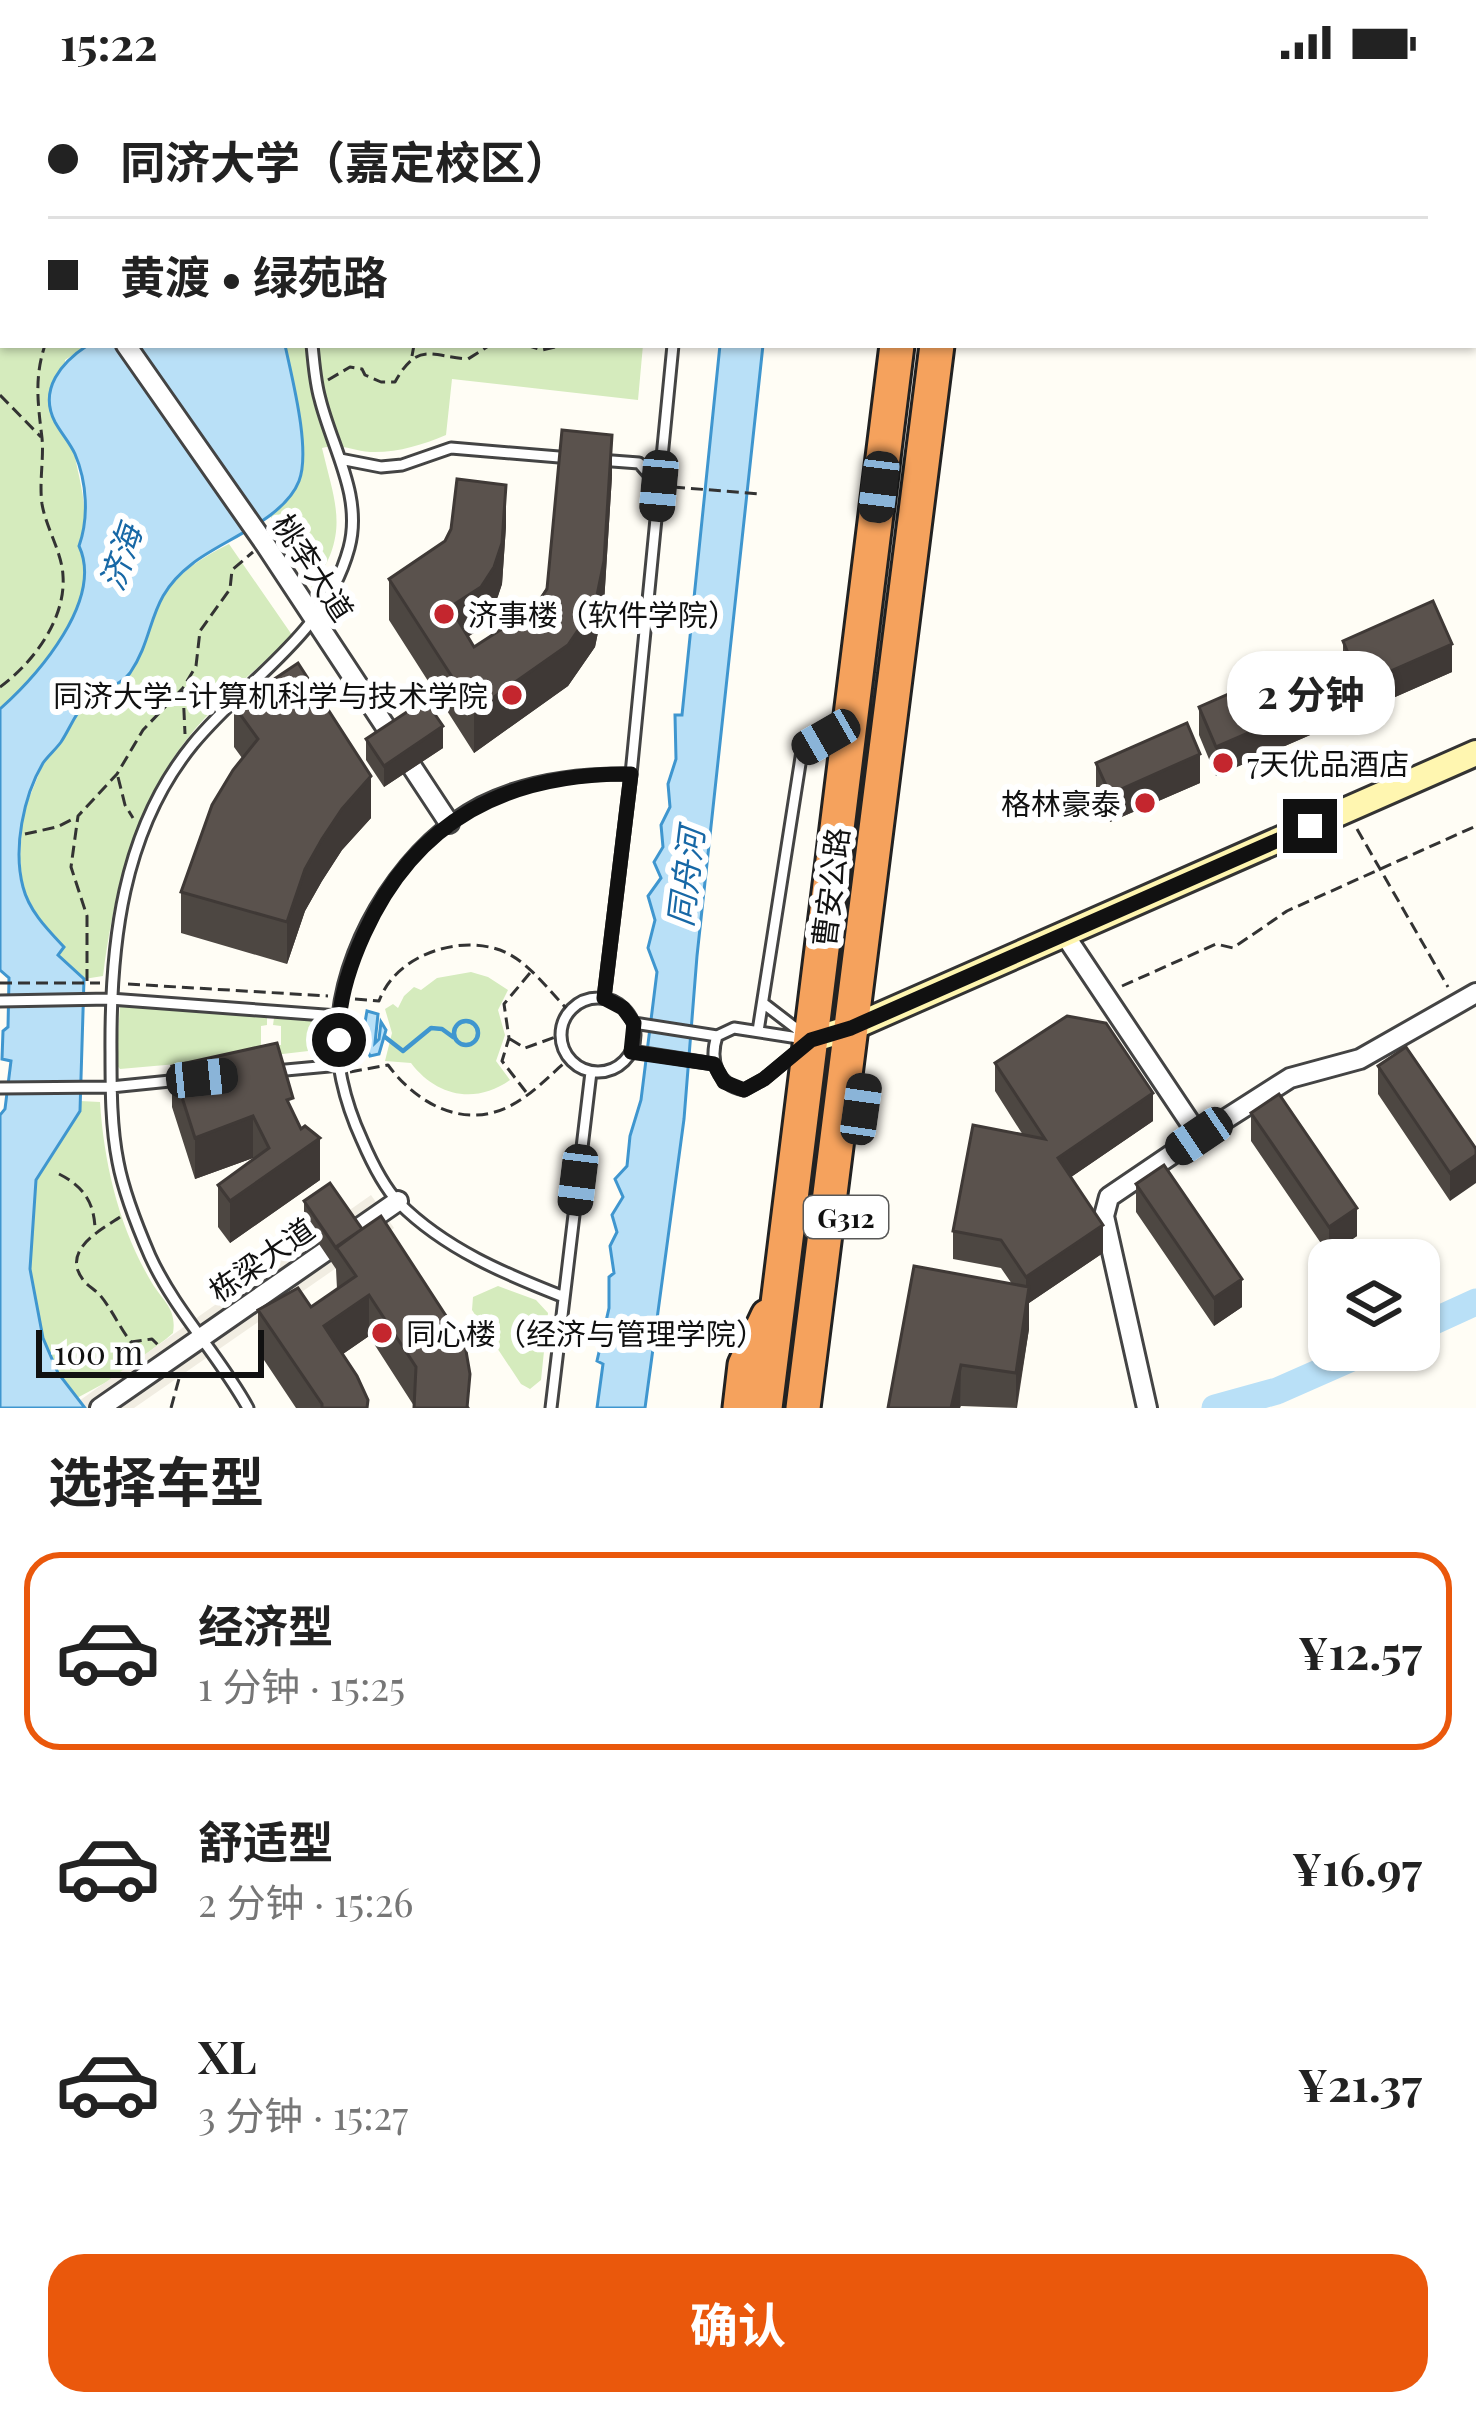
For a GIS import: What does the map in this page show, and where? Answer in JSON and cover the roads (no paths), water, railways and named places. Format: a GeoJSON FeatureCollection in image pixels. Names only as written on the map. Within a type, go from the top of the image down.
{"type":"FeatureCollection","features":[{"type":"Feature","properties":{"kind":"highway","name":"曹安公路"},"geometry":{"type":"LineString","coordinates":[[765,1408],[897,348]]}},
{"type":"Feature","properties":{"kind":"highway","name":"曹安公路"},"geometry":{"type":"LineString","coordinates":[[802,1408],[937,348]]}},
{"type":"Feature","properties":{"kind":"highway","name":"曹安公路"},"geometry":{"type":"LineString","coordinates":[[820,1408],[867,1066],[851,1028]]}},
{"type":"Feature","properties":{"kind":"highway","name":"曹安公路"},"geometry":{"type":"LineString","coordinates":[[740,1408],[745,1365],[781,1287]]}},
{"type":"Feature","properties":{"kind":"street","name":"桃李大道"},"geometry":{"type":"LineString","coordinates":[[128,348],[449,824]]}},
{"type":"Feature","properties":{"kind":"street"},"geometry":{"type":"LineString","coordinates":[[811,1040],[851,1028],[1476,753]]}},
{"type":"Feature","properties":{"kind":"street"},"geometry":{"type":"LineString","coordinates":[[1064,934],[1199,1136]]}},
{"type":"Feature","properties":{"kind":"street"},"geometry":{"type":"LineString","coordinates":[[1146,1402],[1104,1216],[1109,1197],[1290,1078],[1360,1059],[1476,993]]}},
{"type":"Feature","properties":{"kind":"street","name":"栋梁大道"},"geometry":{"type":"LineString","coordinates":[[100,1408],[398,1201]]}},
{"type":"Feature","properties":{"kind":"lane"},"geometry":{"type":"LineString","coordinates":[[248,1408],[174,1300],[133,1214],[117,1160],[110,999],[123,890],[146,823],[193,744],[314,623],[352,531],[354,514],[318,390],[312,348]]}},
{"type":"Feature","properties":{"kind":"lane"},"geometry":{"type":"LineString","coordinates":[[604,998],[673,348]]}},
{"type":"Feature","properties":{"kind":"lane"},"geometry":{"type":"LineString","coordinates":[[340,459],[381,467],[402,465],[451,448],[640,464],[659,486]]}},
{"type":"Feature","properties":{"kind":"lane"},"geometry":{"type":"LineString","coordinates":[[758,1030],[802,751],[850,724]]}},
{"type":"Feature","properties":{"kind":"lane"},"geometry":{"type":"LineString","coordinates":[[564,1297],[492,1269],[398,1201],[372,1163],[350,1114],[338,1016],[354,956],[380,899],[405,864],[449,824],[480,803],[521,786],[564,776],[631,774]]}},
{"type":"Feature","properties":{"kind":"lane"},"geometry":{"type":"LineString","coordinates":[[591,998],[604,998],[623,1008],[634,1023],[631,1052],[615,1069],[591,1072],[569,1059],[560,1035],[569,1011],[591,998]]}},
{"type":"Feature","properties":{"kind":"lane"},"geometry":{"type":"LineString","coordinates":[[3,1001],[110,999],[338,1016]]}},
{"type":"Feature","properties":{"kind":"lane"},"geometry":{"type":"LineString","coordinates":[[763,1003],[811,1040]]}},
{"type":"Feature","properties":{"kind":"lane"},"geometry":{"type":"LineString","coordinates":[[634,1023],[718,1036],[734,1028],[811,1040]]}},
{"type":"Feature","properties":{"kind":"lane"},"geometry":{"type":"LineString","coordinates":[[718,1036],[712,1051],[714,1064],[724,1082],[744,1090],[811,1040]]}},
{"type":"Feature","properties":{"kind":"lane"},"geometry":{"type":"LineString","coordinates":[[631,1052],[714,1064]]}},
{"type":"Feature","properties":{"kind":"lane"},"geometry":{"type":"LineString","coordinates":[[271,1071],[341,1069]]}},
{"type":"Feature","properties":{"kind":"lane"},"geometry":{"type":"LineString","coordinates":[[551,1408],[591,1072]]}},
{"type":"Feature","properties":{"kind":"lane"},"geometry":{"type":"LineString","coordinates":[[3,1088],[111,1087],[202,1078]]}},
{"type":"Feature","properties":{"kind":"water","name":"济海"},"geometry":{"type":"Polygon","coordinates":[[[84,348],[286,348],[299,414],[302,468],[299,481],[280,507],[177,577],[159,603],[130,673],[85,703],[43,763],[30,791],[20,840],[23,887],[34,912],[64,947],[58,955],[84,979],[80,1111],[36,1180],[30,1269],[43,1338],[58,1373],[85,1408],[0,1408],[0,1115],[5,1109],[11,1061],[2,1059],[9,978],[0,970],[0,709],[48,657],[83,589],[79,546],[84,488],[75,454],[55,422],[49,398],[55,378],[84,348]]]}},
{"type":"Feature","properties":{"kind":"water","name":"同舟河"},"geometry":{"type":"Polygon","coordinates":[[[720,348],[763,348],[697,956],[684,1119],[645,1408],[597,1408],[603,1364],[597,1361],[609,1308],[609,1277],[614,1273],[610,1246],[617,1232],[612,1215],[623,1197],[615,1179],[627,1166],[641,1100],[657,972],[648,948],[655,920],[648,896],[661,878],[654,862],[663,847],[661,825],[670,807],[675,715],[682,715],[720,348]]]}},
{"type":"Feature","properties":{"kind":"water"},"geometry":{"type":"Polygon","coordinates":[[[367,1011],[378,1014],[375,1043],[381,1022],[386,1030],[379,1054],[370,1056],[362,1039],[367,1011]]]}},
{"type":"Feature","properties":{"kind":"waterway"},"geometry":{"type":"LineString","coordinates":[[466,1021],[475,1024],[478,1033],[475,1042],[466,1045],[457,1042],[454,1033],[457,1024],[466,1021]]}},
{"type":"Feature","properties":{"kind":"waterway"},"geometry":{"type":"LineString","coordinates":[[385,1037],[403,1051],[431,1028],[453,1037]]}},
{"type":"Feature","properties":{"kind":"waterway"},"geometry":{"type":"LineString","coordinates":[[1440,1318],[1476,1302]]}},
{"type":"Feature","properties":{"kind":"waterway"},"geometry":{"type":"LineString","coordinates":[[1215,1408],[1277,1391],[1322,1371]]}},
{"type":"Feature","properties":{"kind":"place","name":"济事楼（软件学院）"},"geometry":{"type":"Point","coordinates":[444,614]}},
{"type":"Feature","properties":{"kind":"place","name":"同济大学-计算机科学与技术学院"},"geometry":{"type":"Point","coordinates":[512,695]}},
{"type":"Feature","properties":{"kind":"place","name":"7天优品酒店"},"geometry":{"type":"Point","coordinates":[1223,763]}},
{"type":"Feature","properties":{"kind":"place","name":"格林豪泰"},"geometry":{"type":"Point","coordinates":[1145,803]}},
{"type":"Feature","properties":{"kind":"place","name":"同心楼（经济与管理学院）"},"geometry":{"type":"Point","coordinates":[382,1333]}}]}
